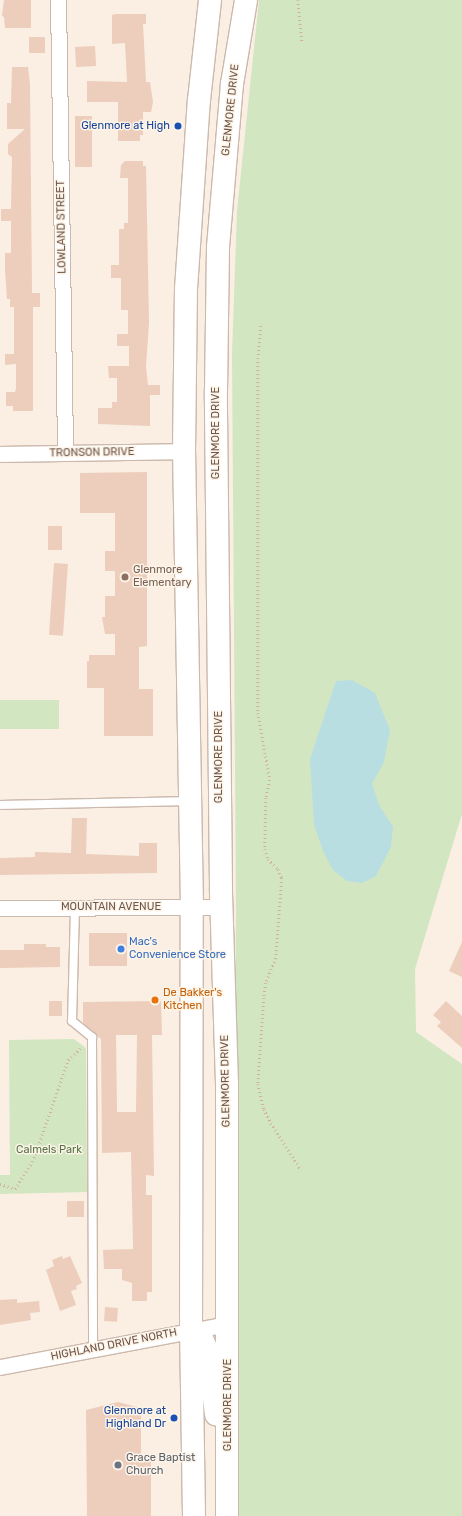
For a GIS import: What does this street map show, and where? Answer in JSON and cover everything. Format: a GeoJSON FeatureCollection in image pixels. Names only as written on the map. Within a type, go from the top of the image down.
{"type":"FeatureCollection","features":[{"type":"Feature","properties":{"kind":"main road"},"geometry":{"type":"LineString","coordinates":[[194,1516],[191,1330],[192,907],[188,801],[184,451],[186,289],[199,100],[210,0]]}},
{"type":"Feature","properties":{"kind":"main road"},"geometry":{"type":"LineString","coordinates":[[232,84],[236,0]]}},
{"type":"Feature","properties":{"kind":"main road","name":"GLENMORE DRIVE"},"geometry":{"type":"LineString","coordinates":[[227,1516],[227,1084],[221,907],[216,391],[218,247],[232,84],[246,0]]}},
{"type":"Feature","properties":{"kind":"main road"},"geometry":{"type":"LineString","coordinates":[[192,907],[201,929],[208,963],[227,1084]]}},
{"type":"Feature","properties":{"kind":"main road"},"geometry":{"type":"LineString","coordinates":[[191,1330],[202,1339],[208,1352],[227,1491]]}},
{"type":"Feature","properties":{"kind":"street","name":"LOWLAND STREET"},"geometry":{"type":"LineString","coordinates":[[58,0],[65,453]]}},
{"type":"Feature","properties":{"kind":"street","name":"TRONSON DRIVE"},"geometry":{"type":"LineString","coordinates":[[0,454],[184,451]]}},
{"type":"Feature","properties":{"kind":"street","name":"MOUNTAIN AVENUE"},"geometry":{"type":"LineString","coordinates":[[0,908],[221,907]]}},
{"type":"Feature","properties":{"kind":"street","name":"HIGHLAND DRIVE NORTH"},"geometry":{"type":"LineString","coordinates":[[0,1367],[228,1324]]}},
{"type":"Feature","properties":{"kind":"lane"},"geometry":{"type":"LineString","coordinates":[[0,805],[188,801]]}},
{"type":"Feature","properties":{"kind":"lane"},"geometry":{"type":"LineString","coordinates":[[75,908],[72,1021],[92,1037],[93,1349]]}},
{"type":"Feature","properties":{"kind":"path"},"geometry":{"type":"LineString","coordinates":[[298,0],[302,41]]}},
{"type":"Feature","properties":{"kind":"path"},"geometry":{"type":"LineString","coordinates":[[261,326],[258,366],[258,713],[270,780],[266,798],[265,849],[268,858],[278,869],[282,885],[276,958],[266,983],[264,998],[258,1084],[264,1108],[271,1123],[301,1170]]}},
{"type":"Feature","properties":{"kind":"path"},"geometry":{"type":"LineString","coordinates":[[0,1184],[15,1189],[34,1158],[68,1060],[92,1037]]}},
{"type":"Feature","properties":{"kind":"green space"},"geometry":{"type":"Polygon","coordinates":[[[259,0],[462,0],[462,814],[415,969],[416,1032],[462,1064],[462,1516],[235,1516],[234,1292],[236,905],[232,354],[237,211],[259,0]]]}},
{"type":"Feature","properties":{"kind":"green space"},"geometry":{"type":"Polygon","coordinates":[[[0,700],[59,700],[59,729],[0,729],[0,700]]]}},
{"type":"Feature","properties":{"kind":"green space","name":"Calmels Park"},"geometry":{"type":"Polygon","coordinates":[[[74,1039],[86,1048],[87,1192],[0,1194],[0,1175],[10,1175],[9,1040],[74,1039]]]}},
{"type":"Feature","properties":{"kind":"water"},"geometry":{"type":"Polygon","coordinates":[[[352,680],[375,693],[390,730],[384,762],[372,784],[379,805],[393,827],[391,847],[376,876],[362,883],[347,881],[333,870],[323,851],[314,825],[310,759],[336,681],[352,680]]]}},
{"type":"Feature","properties":{"kind":"building"},"geometry":{"type":"Polygon","coordinates":[[[4,0],[31,0],[31,28],[5,28],[4,17],[2,16],[4,0]]]}},
{"type":"Feature","properties":{"kind":"building"},"geometry":{"type":"Polygon","coordinates":[[[146,14],[146,24],[143,24],[146,82],[150,82],[153,102],[151,112],[143,112],[143,135],[140,135],[140,141],[118,141],[118,102],[87,102],[87,81],[127,82],[125,43],[112,44],[112,15],[146,14]]]}},
{"type":"Feature","properties":{"kind":"building"},"geometry":{"type":"Polygon","coordinates":[[[29,37],[45,37],[45,53],[29,53],[29,37]]]}},
{"type":"Feature","properties":{"kind":"building"},"geometry":{"type":"Polygon","coordinates":[[[95,46],[96,66],[76,67],[75,47],[95,46]]]}},
{"type":"Feature","properties":{"kind":"building"},"geometry":{"type":"Polygon","coordinates":[[[12,67],[28,67],[30,84],[32,293],[40,293],[40,307],[33,307],[33,411],[13,411],[13,406],[6,406],[6,392],[15,392],[16,389],[16,364],[5,365],[5,354],[14,354],[14,307],[10,307],[10,299],[7,299],[5,270],[5,253],[11,253],[11,221],[1,221],[1,209],[11,209],[12,157],[8,154],[8,144],[25,129],[7,129],[7,103],[11,103],[12,67]]]}},
{"type":"Feature","properties":{"kind":"building"},"geometry":{"type":"Polygon","coordinates":[[[75,116],[92,116],[92,167],[75,167],[75,116]]]}},
{"type":"Feature","properties":{"kind":"building"},"geometry":{"type":"Polygon","coordinates":[[[125,161],[143,161],[143,166],[146,166],[149,323],[146,366],[148,385],[160,385],[160,395],[150,395],[150,426],[98,424],[98,408],[112,408],[112,402],[117,402],[117,378],[109,378],[108,366],[129,366],[129,346],[117,346],[117,334],[128,334],[128,310],[121,310],[121,278],[111,278],[111,265],[119,265],[119,229],[124,229],[124,223],[128,223],[128,178],[120,178],[121,165],[125,161]]]}},
{"type":"Feature","properties":{"kind":"building"},"geometry":{"type":"Polygon","coordinates":[[[147,472],[147,646],[139,647],[139,689],[153,689],[153,736],[104,736],[104,688],[87,688],[87,661],[89,661],[89,655],[115,655],[115,634],[105,634],[102,617],[105,617],[105,596],[115,596],[115,571],[105,571],[105,551],[115,551],[115,513],[80,513],[80,473],[147,472]]]}},
{"type":"Feature","properties":{"kind":"building"},"geometry":{"type":"Polygon","coordinates":[[[48,526],[62,526],[62,550],[48,550],[48,526]]]}},
{"type":"Feature","properties":{"kind":"building"},"geometry":{"type":"Polygon","coordinates":[[[54,563],[68,564],[63,636],[49,635],[54,563]]]}},
{"type":"Feature","properties":{"kind":"building"},"geometry":{"type":"Polygon","coordinates":[[[72,818],[87,818],[86,854],[139,856],[139,843],[157,843],[157,873],[0,875],[0,858],[35,857],[35,852],[71,853],[72,818]]]}},
{"type":"Feature","properties":{"kind":"building"},"geometry":{"type":"Polygon","coordinates":[[[89,933],[127,933],[127,966],[89,966],[89,933]]]}},
{"type":"Feature","properties":{"kind":"building"},"geometry":{"type":"Polygon","coordinates":[[[462,942],[462,977],[449,971],[462,942]]]}},
{"type":"Feature","properties":{"kind":"building"},"geometry":{"type":"Polygon","coordinates":[[[24,944],[46,944],[46,947],[60,947],[60,967],[0,968],[0,950],[24,950],[24,944]]]}},
{"type":"Feature","properties":{"kind":"building"},"geometry":{"type":"Polygon","coordinates":[[[49,1001],[62,1001],[62,1016],[49,1016],[49,1001]]]}},
{"type":"Feature","properties":{"kind":"building"},"geometry":{"type":"Polygon","coordinates":[[[161,1001],[162,1035],[152,1035],[154,1176],[146,1175],[146,1195],[152,1195],[152,1292],[147,1292],[147,1301],[132,1301],[132,1283],[122,1280],[122,1269],[104,1269],[103,1250],[133,1249],[131,1152],[102,1153],[101,1039],[83,1023],[83,1002],[161,1001]],[[116,1035],[117,1112],[136,1112],[137,1035],[116,1035]]]}},
{"type":"Feature","properties":{"kind":"building"},"geometry":{"type":"Polygon","coordinates":[[[446,1001],[462,1016],[462,1048],[437,1026],[441,1022],[433,1015],[446,1001]]]}},
{"type":"Feature","properties":{"kind":"building"},"geometry":{"type":"Polygon","coordinates":[[[67,1201],[84,1201],[84,1217],[67,1217],[67,1201]]]}},
{"type":"Feature","properties":{"kind":"building"},"geometry":{"type":"Polygon","coordinates":[[[62,1256],[63,1259],[70,1256],[82,1283],[76,1286],[77,1289],[71,1291],[76,1305],[60,1311],[46,1270],[54,1266],[52,1260],[62,1256]]]}},
{"type":"Feature","properties":{"kind":"building"},"geometry":{"type":"Polygon","coordinates":[[[17,1299],[17,1303],[39,1301],[40,1312],[30,1313],[31,1320],[0,1325],[0,1300],[17,1299]]]}},
{"type":"Feature","properties":{"kind":"building"},"geometry":{"type":"Polygon","coordinates":[[[105,1307],[118,1308],[117,1322],[104,1321],[105,1307]]]}},
{"type":"Feature","properties":{"kind":"building","name":"Grace Baptist Church"},"geometry":{"type":"Polygon","coordinates":[[[118,1402],[141,1408],[141,1456],[151,1456],[151,1516],[87,1516],[86,1410],[118,1402]]]}},
{"type":"Feature","properties":{"kind":"place","name":"Glenmore at High"},"geometry":{"type":"Point","coordinates":[178,126]}},
{"type":"Feature","properties":{"kind":"place","name":"Glenmore Elementary"},"geometry":{"type":"Point","coordinates":[125,577]}},
{"type":"Feature","properties":{"kind":"place","name":"Mac's Convenience Store"},"geometry":{"type":"Point","coordinates":[121,949]}},
{"type":"Feature","properties":{"kind":"place","name":"De Bakker's Kitchen"},"geometry":{"type":"Point","coordinates":[155,1000]}},
{"type":"Feature","properties":{"kind":"place","name":"Glenmore at Highland Dr"},"geometry":{"type":"Point","coordinates":[174,1418]}},
{"type":"Feature","properties":{"kind":"place","name":"Grace Baptist Church"},"geometry":{"type":"Point","coordinates":[118,1465]}}]}
